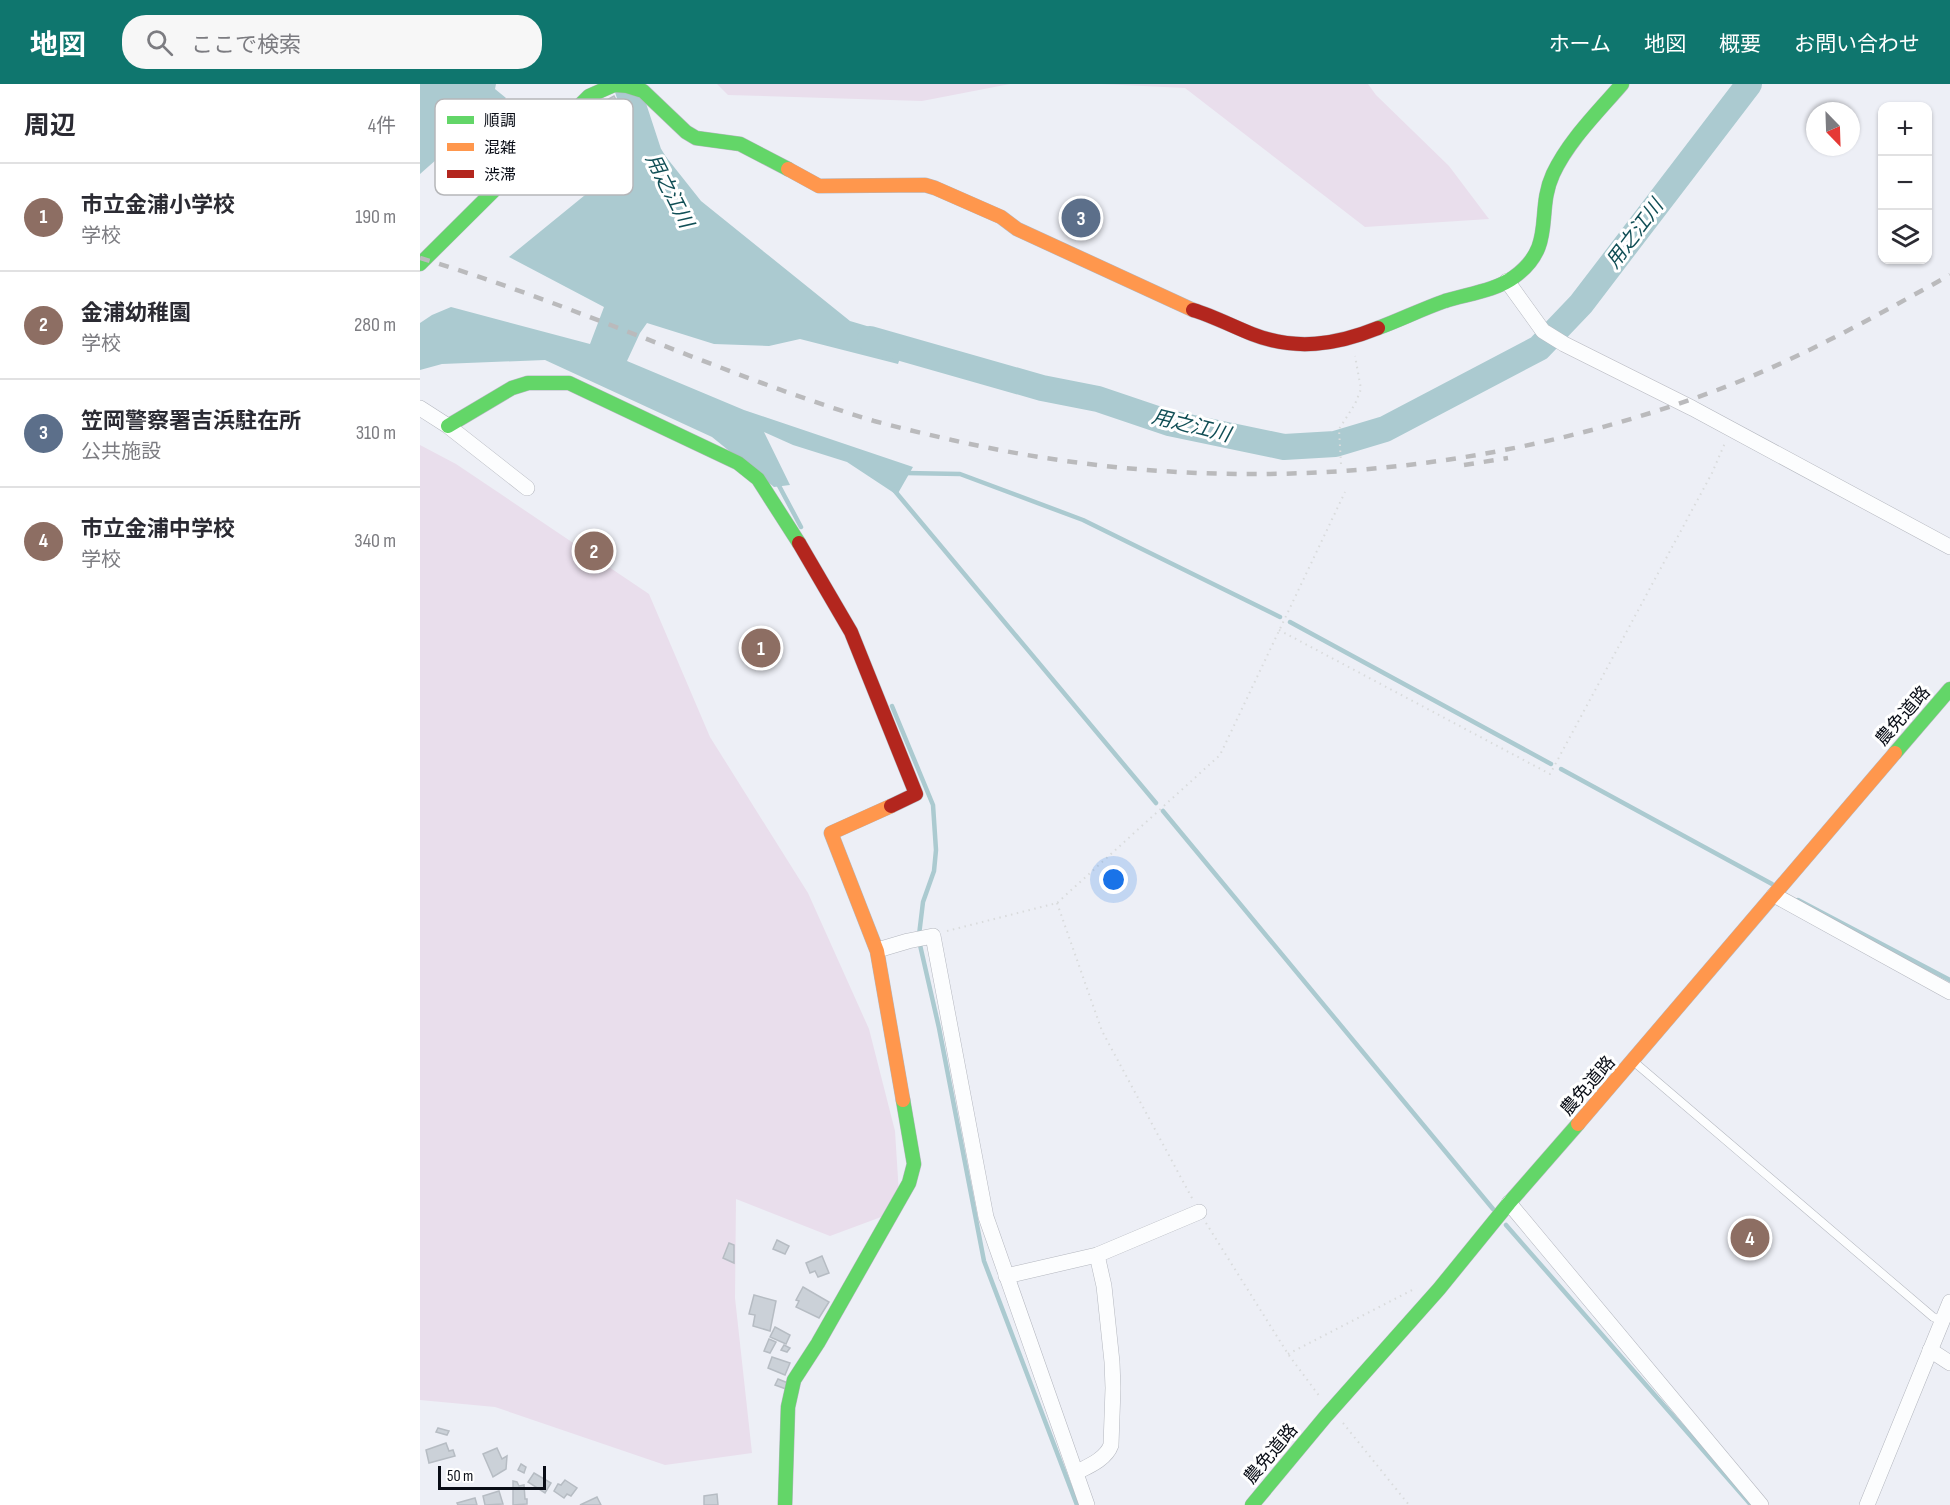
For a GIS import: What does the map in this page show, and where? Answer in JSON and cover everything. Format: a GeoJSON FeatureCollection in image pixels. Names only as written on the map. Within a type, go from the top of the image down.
{"type":"FeatureCollection","features":[{"type":"Feature","properties":{"kind":"street"},"geometry":{"type":"LineString","coordinates":[[587,90],[627,86],[643,91],[696,138],[740,144],[819,186],[925,185],[935,188],[1001,217],[1017,230],[1189,309],[1262,339],[1293,345],[1351,339],[1435,305],[1507,282],[1539,249],[1549,186],[1557,168],[1582,132],[1622,84]]}},
{"type":"Feature","properties":{"kind":"street"},"geometry":{"type":"LineString","coordinates":[[420,264],[486,195]]}},
{"type":"Feature","properties":{"kind":"street"},"geometry":{"type":"LineString","coordinates":[[1507,282],[1543,331],[1564,344],[1730,429],[1950,547]]}},
{"type":"Feature","properties":{"kind":"street"},"geometry":{"type":"LineString","coordinates":[[448,426],[512,388],[528,383],[569,383],[738,463],[758,479],[851,632],[915,794],[831,833],[879,950],[914,1164],[909,1183],[818,1343],[794,1380],[788,1407],[785,1505]]}},
{"type":"Feature","properties":{"kind":"street"},"geometry":{"type":"LineString","coordinates":[[420,408],[448,426],[527,488]]}},
{"type":"Feature","properties":{"kind":"street","name":"農免道路"},"geometry":{"type":"LineString","coordinates":[[1252,1505],[1950,689]]}},
{"type":"Feature","properties":{"kind":"street"},"geometry":{"type":"LineString","coordinates":[[1774,894],[1950,992]]}},
{"type":"Feature","properties":{"kind":"street"},"geometry":{"type":"LineString","coordinates":[[879,950],[908,940],[930,937],[981,1198],[1006,1276],[1087,1505]]}},
{"type":"Feature","properties":{"kind":"street"},"geometry":{"type":"LineString","coordinates":[[1509,1203],[1761,1505]]}},
{"type":"Feature","properties":{"kind":"street"},"geometry":{"type":"LineString","coordinates":[[1006,1276],[1097,1255],[1199,1212]]}},
{"type":"Feature","properties":{"kind":"street"},"geometry":{"type":"LineString","coordinates":[[1077,1472],[1103,1457],[1110,1450],[1111,1445],[1112,1362],[1104,1286],[1097,1255]]}},
{"type":"Feature","properties":{"kind":"street"},"geometry":{"type":"LineString","coordinates":[[1868,1505],[1950,1302]]}},
{"type":"Feature","properties":{"kind":"street"},"geometry":{"type":"LineString","coordinates":[[1930,1350],[1950,1363]]}},
{"type":"Feature","properties":{"kind":"lane"},"geometry":{"type":"LineString","coordinates":[[1633,1061],[1924,1310],[1942,1321]]}},
{"type":"Feature","properties":{"kind":"path"},"geometry":{"type":"LineString","coordinates":[[1341,465],[1339,429],[1361,389],[1351,339]]}},
{"type":"Feature","properties":{"kind":"path"},"geometry":{"type":"LineString","coordinates":[[1279,630],[1550,774],[1712,473],[1730,429]]}},
{"type":"Feature","properties":{"kind":"path"},"geometry":{"type":"LineString","coordinates":[[930,937],[1058,903],[1220,755],[1345,492]]}},
{"type":"Feature","properties":{"kind":"path"},"geometry":{"type":"LineString","coordinates":[[1058,903],[1102,1031],[1199,1212],[1288,1354],[1330,1413],[1409,1505]]}},
{"type":"Feature","properties":{"kind":"path"},"geometry":{"type":"LineString","coordinates":[[1288,1354],[1413,1288],[1429,1286],[1439,1289]]}},
{"type":"Feature","properties":{"kind":"shaded area"},"geometry":{"type":"Polygon","coordinates":[[[717,84],[1010,84],[922,101],[728,95],[717,84]]]}},
{"type":"Feature","properties":{"kind":"shaded area"},"geometry":{"type":"Polygon","coordinates":[[[1101,84],[1368,84],[1376,95],[1449,166],[1489,219],[1365,227],[1185,88],[1101,84]]]}},
{"type":"Feature","properties":{"kind":"shaded area"},"geometry":{"type":"Polygon","coordinates":[[[420,445],[456,464],[649,594],[710,737],[808,893],[869,1029],[895,1131],[900,1210],[830,1236],[736,1199],[735,1298],[752,1453],[665,1465],[495,1407],[420,1400],[420,445]]]}},
{"type":"Feature","properties":{"kind":"water"},"geometry":{"type":"Polygon","coordinates":[[[420,84],[496,84],[495,89],[505,99],[435,99],[435,161],[420,174],[420,84]]]}},
{"type":"Feature","properties":{"kind":"water"},"geometry":{"type":"Polygon","coordinates":[[[633,143],[655,143],[701,201],[850,321],[907,338],[898,364],[800,339],[769,346],[714,344],[647,323],[627,361],[744,410],[913,467],[897,495],[847,462],[793,445],[764,432],[790,485],[774,487],[712,437],[545,360],[442,364],[420,370],[420,323],[451,307],[590,344],[604,307],[509,257],[585,195],[633,195],[633,143]]]}},
{"type":"Feature","properties":{"kind":"building"},"geometry":{"type":"Polygon","coordinates":[[[1079,206],[1092,211],[1081,236],[1072,232],[1075,226],[1071,224],[1079,206]]]}},
{"type":"Feature","properties":{"kind":"building"},"geometry":{"type":"Polygon","coordinates":[[[777,1240],[789,1246],[785,1254],[773,1249],[777,1240]]]}},
{"type":"Feature","properties":{"kind":"building"},"geometry":{"type":"Polygon","coordinates":[[[729,1243],[734,1245],[734,1263],[723,1258],[729,1243]]]}},
{"type":"Feature","properties":{"kind":"building"},"geometry":{"type":"Polygon","coordinates":[[[822,1256],[829,1273],[818,1277],[815,1271],[810,1273],[806,1263],[822,1256]]]}},
{"type":"Feature","properties":{"kind":"building"},"geometry":{"type":"Polygon","coordinates":[[[803,1287],[829,1302],[819,1318],[796,1307],[799,1301],[796,1300],[803,1287]]]}},
{"type":"Feature","properties":{"kind":"building"},"geometry":{"type":"Polygon","coordinates":[[[754,1295],[776,1301],[770,1331],[753,1326],[755,1315],[749,1314],[754,1295]]]}},
{"type":"Feature","properties":{"kind":"building"},"geometry":{"type":"Polygon","coordinates":[[[775,1327],[790,1335],[786,1344],[770,1337],[775,1327]]]}},
{"type":"Feature","properties":{"kind":"building"},"geometry":{"type":"Polygon","coordinates":[[[769,1339],[776,1342],[770,1353],[764,1351],[769,1339]]]}},
{"type":"Feature","properties":{"kind":"building"},"geometry":{"type":"Polygon","coordinates":[[[784,1345],[790,1348],[787,1352],[781,1350],[784,1345]]]}},
{"type":"Feature","properties":{"kind":"building"},"geometry":{"type":"Polygon","coordinates":[[[772,1357],[790,1363],[785,1375],[768,1368],[772,1357]]]}},
{"type":"Feature","properties":{"kind":"building"},"geometry":{"type":"Polygon","coordinates":[[[778,1379],[788,1383],[786,1389],[775,1385],[778,1379]]]}},
{"type":"Feature","properties":{"kind":"building"},"geometry":{"type":"Polygon","coordinates":[[[438,1428],[449,1431],[447,1435],[436,1432],[438,1428]]]}},
{"type":"Feature","properties":{"kind":"building"},"geometry":{"type":"Polygon","coordinates":[[[446,1443],[449,1451],[453,1450],[455,1456],[429,1463],[426,1450],[446,1443]]]}},
{"type":"Feature","properties":{"kind":"building"},"geometry":{"type":"Polygon","coordinates":[[[497,1448],[502,1459],[507,1456],[506,1469],[493,1477],[483,1454],[497,1448]]]}},
{"type":"Feature","properties":{"kind":"building"},"geometry":{"type":"Polygon","coordinates":[[[521,1464],[526,1467],[524,1473],[518,1470],[521,1464]]]}},
{"type":"Feature","properties":{"kind":"building"},"geometry":{"type":"Polygon","coordinates":[[[534,1473],[551,1483],[545,1493],[528,1482],[534,1473]]]}},
{"type":"Feature","properties":{"kind":"building"},"geometry":{"type":"Polygon","coordinates":[[[565,1480],[577,1488],[571,1496],[567,1494],[564,1498],[554,1491],[558,1484],[561,1485],[565,1480]]]}},
{"type":"Feature","properties":{"kind":"building"},"geometry":{"type":"Polygon","coordinates":[[[513,1481],[519,1486],[524,1485],[527,1504],[513,1505],[513,1481]]]}},
{"type":"Feature","properties":{"kind":"building"},"geometry":{"type":"Polygon","coordinates":[[[499,1491],[503,1504],[485,1505],[483,1496],[499,1491]]]}},
{"type":"Feature","properties":{"kind":"building"},"geometry":{"type":"Polygon","coordinates":[[[717,1494],[718,1505],[704,1505],[704,1496],[717,1494]]]}},
{"type":"Feature","properties":{"kind":"building"},"geometry":{"type":"Polygon","coordinates":[[[597,1497],[601,1505],[580,1505],[597,1497]]]}},
{"type":"Feature","properties":{"kind":"building"},"geometry":{"type":"Polygon","coordinates":[[[475,1498],[477,1505],[458,1505],[457,1503],[475,1498]]]}},
{"type":"Feature","properties":{"kind":"waterway","name":"用之江川"},"geometry":{"type":"LineString","coordinates":[[626,84],[631,99]]}},
{"type":"Feature","properties":{"kind":"waterway","name":"用之江川"},"geometry":{"type":"LineString","coordinates":[[870,339],[1042,388],[1098,399],[1169,423],[1284,447],[1335,444],[1385,429],[1539,348],[1581,304],[1749,84]]}},
{"type":"Feature","properties":{"kind":"waterway","name":"用之江川"},"geometry":{"type":"LineString","coordinates":[[633,105],[649,154],[660,172]]}},
{"type":"Feature","properties":{"kind":"waterway"},"geometry":{"type":"LineString","coordinates":[[906,473],[960,474],[1083,520],[1280,617]]}},
{"type":"Feature","properties":{"kind":"waterway"},"geometry":{"type":"LineString","coordinates":[[777,482],[801,527]]}},
{"type":"Feature","properties":{"kind":"waterway"},"geometry":{"type":"LineString","coordinates":[[894,490],[1156,803]]}},
{"type":"Feature","properties":{"kind":"waterway"},"geometry":{"type":"LineString","coordinates":[[1290,622],[1551,764]]}},
{"type":"Feature","properties":{"kind":"waterway"},"geometry":{"type":"LineString","coordinates":[[892,706],[933,805],[936,850],[934,871],[923,902],[919,935]]}},
{"type":"Feature","properties":{"kind":"waterway"},"geometry":{"type":"LineString","coordinates":[[1561,769],[1772,884]]}},
{"type":"Feature","properties":{"kind":"waterway"},"geometry":{"type":"LineString","coordinates":[[1163,811],[1493,1209]]}},
{"type":"Feature","properties":{"kind":"waterway"},"geometry":{"type":"LineString","coordinates":[[1798,900],[1950,980]]}},
{"type":"Feature","properties":{"kind":"waterway"},"geometry":{"type":"LineString","coordinates":[[920,945],[939,1028],[984,1261],[1077,1505]]}},
{"type":"Feature","properties":{"kind":"waterway"},"geometry":{"type":"LineString","coordinates":[[1506,1225],[1751,1505]]}},
{"type":"Feature","properties":{"kind":"railway"},"geometry":{"type":"LineString","coordinates":[[420,258],[534,296],[760,382],[884,424],[1047,458],[1143,470],[1239,474],[1335,472],[1431,462],[1526,446],[1620,422],[1712,392],[1774,367],[1950,275]]}},
{"type":"Feature","properties":{"kind":"railway"},"geometry":{"type":"LineString","coordinates":[[1464,465],[1508,458]]}},
{"type":"Feature","properties":{"kind":"traffic: fast"},"geometry":{"type":"LineString","coordinates":[[1378,328],[1445,301],[1498,286],[1514,277],[1527,265],[1536,253],[1540,241],[1545,202],[1553,174],[1576,138],[1622,84]]}},
{"type":"Feature","properties":{"kind":"traffic: fast"},"geometry":{"type":"LineString","coordinates":[[586,99],[614,85],[643,91],[686,132],[696,138],[740,144],[788,169]]}},
{"type":"Feature","properties":{"kind":"traffic: fast"},"geometry":{"type":"LineString","coordinates":[[420,264],[489,195]]}},
{"type":"Feature","properties":{"kind":"traffic: fast"},"geometry":{"type":"LineString","coordinates":[[448,426],[512,388],[528,383],[569,383],[738,463],[758,479],[799,543]]}},
{"type":"Feature","properties":{"kind":"traffic: fast"},"geometry":{"type":"LineString","coordinates":[[1895,753],[1950,689]]}},
{"type":"Feature","properties":{"kind":"traffic: fast"},"geometry":{"type":"LineString","coordinates":[[785,1505],[788,1407],[794,1380],[818,1343],[909,1183],[914,1164],[903,1100]]}},
{"type":"Feature","properties":{"kind":"traffic: fast"},"geometry":{"type":"LineString","coordinates":[[1252,1505],[1578,1124]]}},
{"type":"Feature","properties":{"kind":"traffic: slow"},"geometry":{"type":"LineString","coordinates":[[788,169],[819,186],[925,185],[935,188],[1001,217],[1017,229],[1193,310]]}},
{"type":"Feature","properties":{"kind":"traffic: slow"},"geometry":{"type":"LineString","coordinates":[[1578,1124],[1895,753]]}},
{"type":"Feature","properties":{"kind":"traffic: slow"},"geometry":{"type":"LineString","coordinates":[[891,806],[831,833],[877,951],[903,1100]]}},
{"type":"Feature","properties":{"kind":"traffic: jam"},"geometry":{"type":"LineString","coordinates":[[1193,310],[1252,334],[1284,343],[1331,342],[1378,328]]}},
{"type":"Feature","properties":{"kind":"traffic: jam"},"geometry":{"type":"LineString","coordinates":[[799,543],[851,632],[916,794],[891,806]]}},
{"type":"Feature","properties":{"kind":"place","name":"笠岡警察署吉浜駐在所"},"geometry":{"type":"Point","coordinates":[1081,218]}},
{"type":"Feature","properties":{"kind":"place","name":"金浦幼稚園"},"geometry":{"type":"Point","coordinates":[594,551]}},
{"type":"Feature","properties":{"kind":"place","name":"市立金浦小学校"},"geometry":{"type":"Point","coordinates":[761,648]}},
{"type":"Feature","properties":{"kind":"place","name":"市立金浦中学校"},"geometry":{"type":"Point","coordinates":[1750,1238]}}]}
